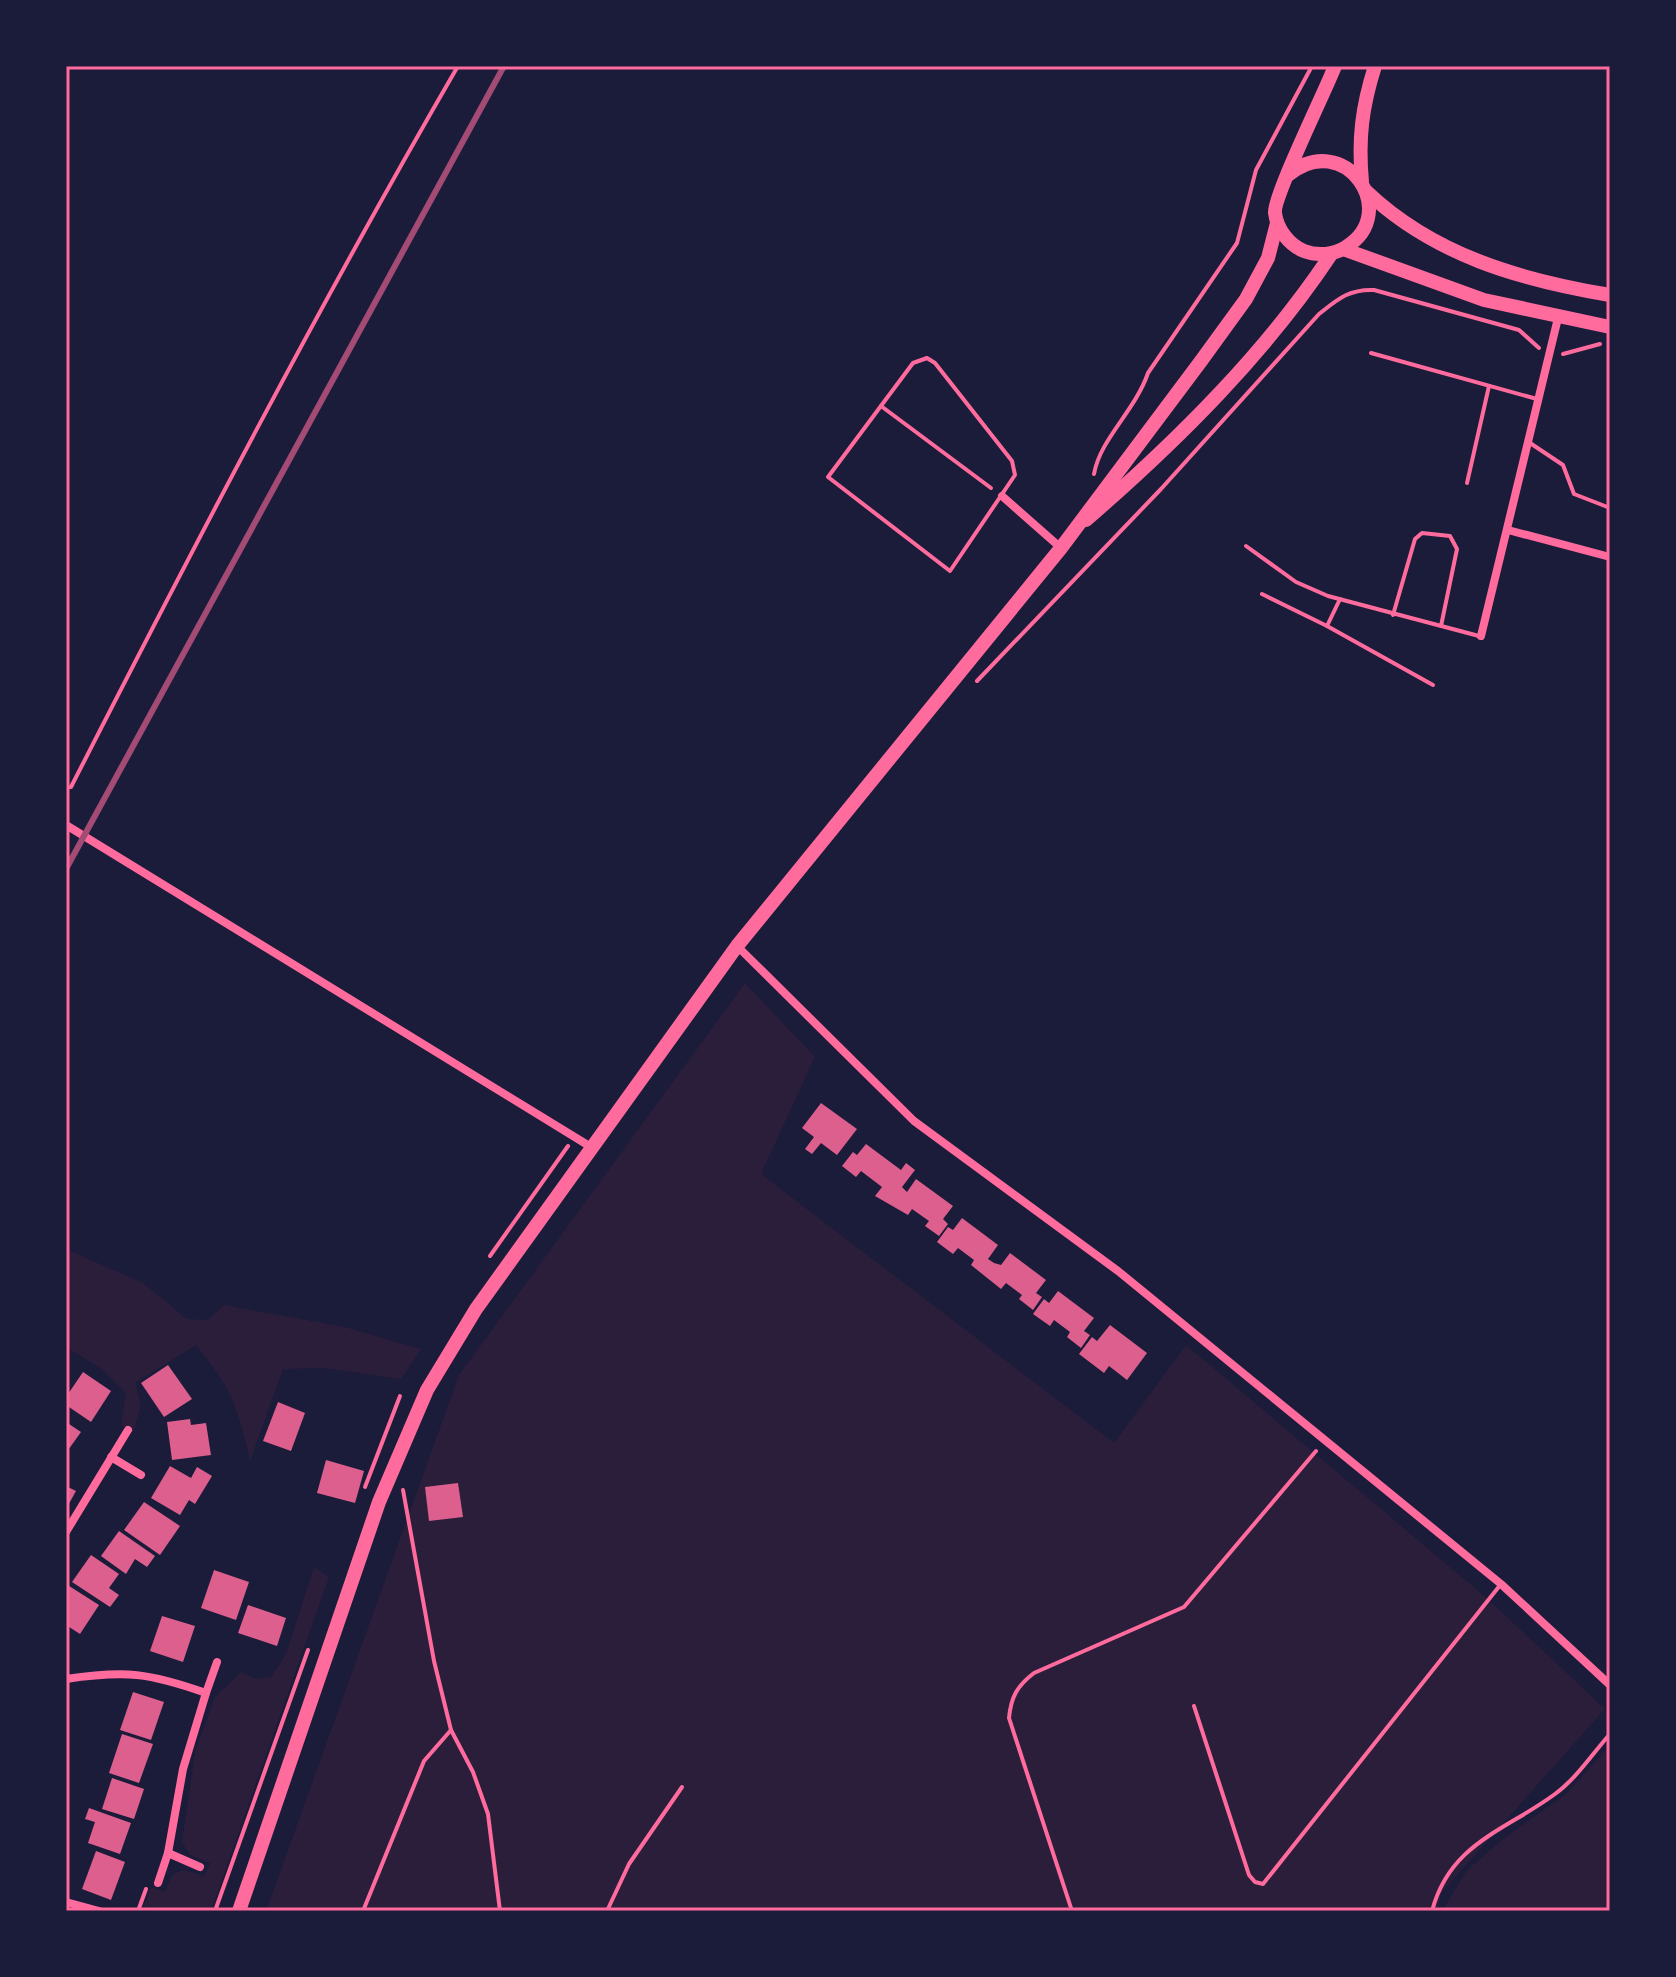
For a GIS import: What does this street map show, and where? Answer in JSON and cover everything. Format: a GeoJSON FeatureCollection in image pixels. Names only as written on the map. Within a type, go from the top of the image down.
{"type":"FeatureCollection","features":[{"type":"Feature","properties":{"kind":"main road"},"geometry":{"type":"LineString","coordinates":[[239,1911],[379,1502],[427,1390],[476,1309],[737,946],[1076,529],[1246,299],[1268,258],[1277,223],[1277,193],[1288,175],[1335,66]]}},
{"type":"Feature","properties":{"kind":"main road"},"geometry":{"type":"LineString","coordinates":[[1076,529],[1142,472],[1296,307],[1338,251],[1366,223],[1358,141],[1361,113],[1375,66]]}},
{"type":"Feature","properties":{"kind":"main road"},"geometry":{"type":"LineString","coordinates":[[1288,175],[1308,162],[1333,161],[1344,166],[1389,212],[1449,250],[1513,273],[1610,295]]}},
{"type":"Feature","properties":{"kind":"main road"},"geometry":{"type":"LineString","coordinates":[[1277,223],[1293,245],[1318,254],[1338,251],[1475,298],[1610,327]]}},
{"type":"Feature","properties":{"kind":"street"},"geometry":{"type":"LineString","coordinates":[[1481,636],[1558,318]]}},
{"type":"Feature","properties":{"kind":"street"},"geometry":{"type":"LineString","coordinates":[[1002,496],[1061,548]]}},
{"type":"Feature","properties":{"kind":"street"},"geometry":{"type":"LineString","coordinates":[[1508,530],[1610,557]]}},
{"type":"Feature","properties":{"kind":"street"},"geometry":{"type":"LineString","coordinates":[[66,825],[591,1147]]}},
{"type":"Feature","properties":{"kind":"street"},"geometry":{"type":"LineString","coordinates":[[737,946],[914,1121],[1118,1271],[1501,1584],[1610,1685]]}},
{"type":"Feature","properties":{"kind":"street"},"geometry":{"type":"LineString","coordinates":[[66,1532],[128,1430]]}},
{"type":"Feature","properties":{"kind":"street"},"geometry":{"type":"LineString","coordinates":[[111,1457],[141,1475]]}},
{"type":"Feature","properties":{"kind":"street"},"geometry":{"type":"LineString","coordinates":[[158,1883],[168,1853],[183,1769],[217,1662]]}},
{"type":"Feature","properties":{"kind":"street"},"geometry":{"type":"LineString","coordinates":[[66,1679],[115,1671],[142,1674],[206,1693]]}},
{"type":"Feature","properties":{"kind":"street"},"geometry":{"type":"LineString","coordinates":[[168,1853],[200,1867]]}},
{"type":"Feature","properties":{"kind":"street"},"geometry":{"type":"LineString","coordinates":[[66,1902],[99,1911]]}},
{"type":"Feature","properties":{"kind":"lane"},"geometry":{"type":"LineString","coordinates":[[1371,353],[1539,400]]}},
{"type":"Feature","properties":{"kind":"lane"},"geometry":{"type":"LineString","coordinates":[[1467,483],[1489,386]]}},
{"type":"Feature","properties":{"kind":"lane"},"geometry":{"type":"LineString","coordinates":[[1529,443],[1563,465],[1574,494],[1610,508]]}},
{"type":"Feature","properties":{"kind":"lane"},"geometry":{"type":"LineString","coordinates":[[1393,615],[1415,539],[1422,533],[1450,536],[1457,549],[1440,626]]}},
{"type":"Feature","properties":{"kind":"lane"},"geometry":{"type":"LineString","coordinates":[[1246,546],[1296,582],[1340,599],[1481,636]]}},
{"type":"Feature","properties":{"kind":"lane"},"geometry":{"type":"LineString","coordinates":[[1262,594],[1433,685]]}},
{"type":"Feature","properties":{"kind":"lane"},"geometry":{"type":"LineString","coordinates":[[1327,626],[1340,599]]}},
{"type":"Feature","properties":{"kind":"lane"},"geometry":{"type":"LineString","coordinates":[[1194,1706],[1249,1875],[1255,1882],[1263,1884],[1501,1584]]}},
{"type":"Feature","properties":{"kind":"path"},"geometry":{"type":"LineString","coordinates":[[66,787],[71,787],[193,548],[373,212],[458,66]]}},
{"type":"Feature","properties":{"kind":"path"},"geometry":{"type":"LineString","coordinates":[[1104,447],[1140,397],[1148,373],[1237,243],[1256,170],[1312,66]]}},
{"type":"Feature","properties":{"kind":"path"},"geometry":{"type":"LineString","coordinates":[[972,687],[1161,489],[1319,314],[1342,295],[1356,289],[1374,290],[1519,330],[1534,347],[1552,352],[1570,355],[1595,343],[1610,346]]}},
{"type":"Feature","properties":{"kind":"path"},"geometry":{"type":"LineString","coordinates":[[927,358],[935,363],[1012,461],[1015,475],[1002,496],[950,571],[828,477],[913,363],[927,358]]}},
{"type":"Feature","properties":{"kind":"path"},"geometry":{"type":"LineString","coordinates":[[881,406],[1002,496]]}},
{"type":"Feature","properties":{"kind":"path"},"geometry":{"type":"LineString","coordinates":[[487,1261],[574,1137]]}},
{"type":"Feature","properties":{"kind":"path"},"geometry":{"type":"LineString","coordinates":[[1072,1911],[1009,1718],[1011,1699],[1022,1682],[1034,1673],[1184,1607],[1325,1440]]}},
{"type":"Feature","properties":{"kind":"path"},"geometry":{"type":"LineString","coordinates":[[401,1476],[434,1661],[451,1730],[473,1772],[488,1814],[500,1911]]}},
{"type":"Feature","properties":{"kind":"path"},"geometry":{"type":"LineString","coordinates":[[363,1911],[424,1761],[451,1730]]}},
{"type":"Feature","properties":{"kind":"path"},"geometry":{"type":"LineString","coordinates":[[1432,1911],[1444,1875],[1467,1852],[1557,1793],[1610,1734]]}},
{"type":"Feature","properties":{"kind":"path"},"geometry":{"type":"LineString","coordinates":[[607,1911],[629,1864],[682,1787]]}},
{"type":"Feature","properties":{"kind":"shaded area"},"geometry":{"type":"Polygon","coordinates":[[[745,983],[815,1057],[761,1174],[1114,1443],[1186,1345],[1488,1599],[1605,1709],[1441,1893],[1438,1911],[266,1911],[459,1375],[745,983]]]}},
{"type":"Feature","properties":{"kind":"shaded area"},"geometry":{"type":"Polygon","coordinates":[[[66,1249],[143,1283],[187,1319],[207,1320],[224,1305],[345,1327],[421,1349],[401,1379],[324,1368],[283,1369],[250,1461],[232,1399],[196,1345],[135,1383],[141,1405],[133,1433],[121,1425],[126,1393],[102,1369],[66,1347],[66,1249]]]}},
{"type":"Feature","properties":{"kind":"shaded area"},"geometry":{"type":"Polygon","coordinates":[[[314,1567],[329,1577],[211,1911],[143,1909],[151,1887],[165,1892],[172,1875],[183,1870],[204,1876],[210,1863],[190,1855],[182,1842],[195,1752],[215,1697],[241,1672],[256,1679],[271,1677],[286,1654],[314,1567]]]}},
{"type":"Feature","properties":{"kind":"shaded area"},"geometry":{"type":"Polygon","coordinates":[[[1610,1745],[1610,1911],[1442,1911],[1467,1870],[1503,1839],[1566,1794],[1610,1745]]]}},
{"type":"Feature","properties":{"kind":"building"},"geometry":{"type":"Polygon","coordinates":[[[821,1103],[857,1129],[837,1155],[821,1143],[812,1154],[805,1149],[814,1137],[802,1128],[821,1103]]]}},
{"type":"Feature","properties":{"kind":"building"},"geometry":{"type":"Polygon","coordinates":[[[866,1144],[901,1170],[906,1163],[915,1170],[902,1187],[907,1192],[916,1179],[953,1206],[943,1219],[948,1224],[939,1236],[925,1226],[929,1221],[912,1209],[908,1215],[875,1196],[882,1187],[861,1171],[856,1177],[842,1166],[853,1152],[857,1155],[866,1144]]]}},
{"type":"Feature","properties":{"kind":"building"},"geometry":{"type":"Polygon","coordinates":[[[962,1218],[998,1245],[988,1259],[1001,1265],[1010,1253],[1046,1280],[1036,1293],[1042,1297],[1033,1310],[1019,1299],[1022,1295],[1006,1283],[1001,1289],[971,1265],[974,1260],[958,1248],[953,1254],[937,1242],[948,1227],[953,1230],[962,1218]]]}},
{"type":"Feature","properties":{"kind":"building"},"geometry":{"type":"Polygon","coordinates":[[[1058,1291],[1094,1318],[1084,1331],[1090,1335],[1081,1348],[1067,1337],[1070,1332],[1054,1320],[1050,1326],[1033,1314],[1044,1299],[1049,1303],[1058,1291]]]}},
{"type":"Feature","properties":{"kind":"building"},"geometry":{"type":"Polygon","coordinates":[[[1110,1325],[1147,1353],[1127,1380],[1109,1366],[1104,1373],[1079,1354],[1092,1337],[1097,1341],[1110,1325]]]}},
{"type":"Feature","properties":{"kind":"building"},"geometry":{"type":"Polygon","coordinates":[[[168,1365],[192,1399],[164,1417],[141,1383],[168,1365]]]}},
{"type":"Feature","properties":{"kind":"building"},"geometry":{"type":"Polygon","coordinates":[[[83,1372],[111,1391],[91,1422],[66,1405],[66,1397],[83,1372]]]}},
{"type":"Feature","properties":{"kind":"building"},"geometry":{"type":"Polygon","coordinates":[[[278,1402],[305,1413],[291,1451],[263,1441],[278,1402]]]}},
{"type":"Feature","properties":{"kind":"building"},"geometry":{"type":"Polygon","coordinates":[[[190,1419],[191,1425],[206,1423],[211,1455],[172,1460],[167,1422],[190,1419]]]}},
{"type":"Feature","properties":{"kind":"building"},"geometry":{"type":"Polygon","coordinates":[[[66,1422],[81,1432],[66,1453],[66,1422]]]}},
{"type":"Feature","properties":{"kind":"building"},"geometry":{"type":"Polygon","coordinates":[[[326,1460],[364,1471],[355,1503],[317,1493],[326,1460]]]}},
{"type":"Feature","properties":{"kind":"building"},"geometry":{"type":"Polygon","coordinates":[[[170,1466],[191,1478],[197,1467],[212,1476],[195,1504],[189,1500],[180,1515],[151,1498],[170,1466]]]}},
{"type":"Feature","properties":{"kind":"building"},"geometry":{"type":"Polygon","coordinates":[[[458,1483],[463,1517],[429,1521],[425,1487],[458,1483]]]}},
{"type":"Feature","properties":{"kind":"building"},"geometry":{"type":"Polygon","coordinates":[[[66,1486],[76,1491],[66,1509],[66,1486]]]}},
{"type":"Feature","properties":{"kind":"building"},"geometry":{"type":"Polygon","coordinates":[[[144,1502],[180,1526],[160,1555],[124,1530],[144,1502]]]}},
{"type":"Feature","properties":{"kind":"building"},"geometry":{"type":"Polygon","coordinates":[[[119,1531],[155,1556],[147,1567],[135,1559],[126,1574],[101,1556],[119,1531]]]}},
{"type":"Feature","properties":{"kind":"building"},"geometry":{"type":"Polygon","coordinates":[[[91,1555],[119,1574],[109,1588],[119,1595],[110,1607],[72,1582],[91,1555]]]}},
{"type":"Feature","properties":{"kind":"building"},"geometry":{"type":"Polygon","coordinates":[[[214,1570],[249,1582],[236,1620],[201,1608],[214,1570]]]}},
{"type":"Feature","properties":{"kind":"building"},"geometry":{"type":"Polygon","coordinates":[[[66,1584],[99,1605],[80,1634],[66,1625],[66,1584]]]}},
{"type":"Feature","properties":{"kind":"building"},"geometry":{"type":"Polygon","coordinates":[[[248,1605],[286,1618],[277,1646],[238,1633],[248,1605]]]}},
{"type":"Feature","properties":{"kind":"building"},"geometry":{"type":"Polygon","coordinates":[[[162,1616],[195,1626],[183,1662],[150,1651],[162,1616]]]}},
{"type":"Feature","properties":{"kind":"building"},"geometry":{"type":"Polygon","coordinates":[[[133,1692],[164,1702],[151,1740],[120,1730],[133,1692]]]}},
{"type":"Feature","properties":{"kind":"building"},"geometry":{"type":"Polygon","coordinates":[[[122,1734],[153,1744],[139,1783],[109,1773],[122,1734]]]}},
{"type":"Feature","properties":{"kind":"building"},"geometry":{"type":"Polygon","coordinates":[[[112,1778],[144,1789],[134,1819],[102,1809],[112,1778]]]}},
{"type":"Feature","properties":{"kind":"building"},"geometry":{"type":"Polygon","coordinates":[[[89,1808],[131,1823],[120,1854],[88,1843],[95,1822],[85,1819],[89,1808]]]}},
{"type":"Feature","properties":{"kind":"building"},"geometry":{"type":"Polygon","coordinates":[[[96,1851],[125,1862],[111,1900],[82,1889],[96,1851]]]}},
{"type":"Feature","properties":{"kind":"railway"},"geometry":{"type":"LineString","coordinates":[[66,869],[504,66]]}}]}
